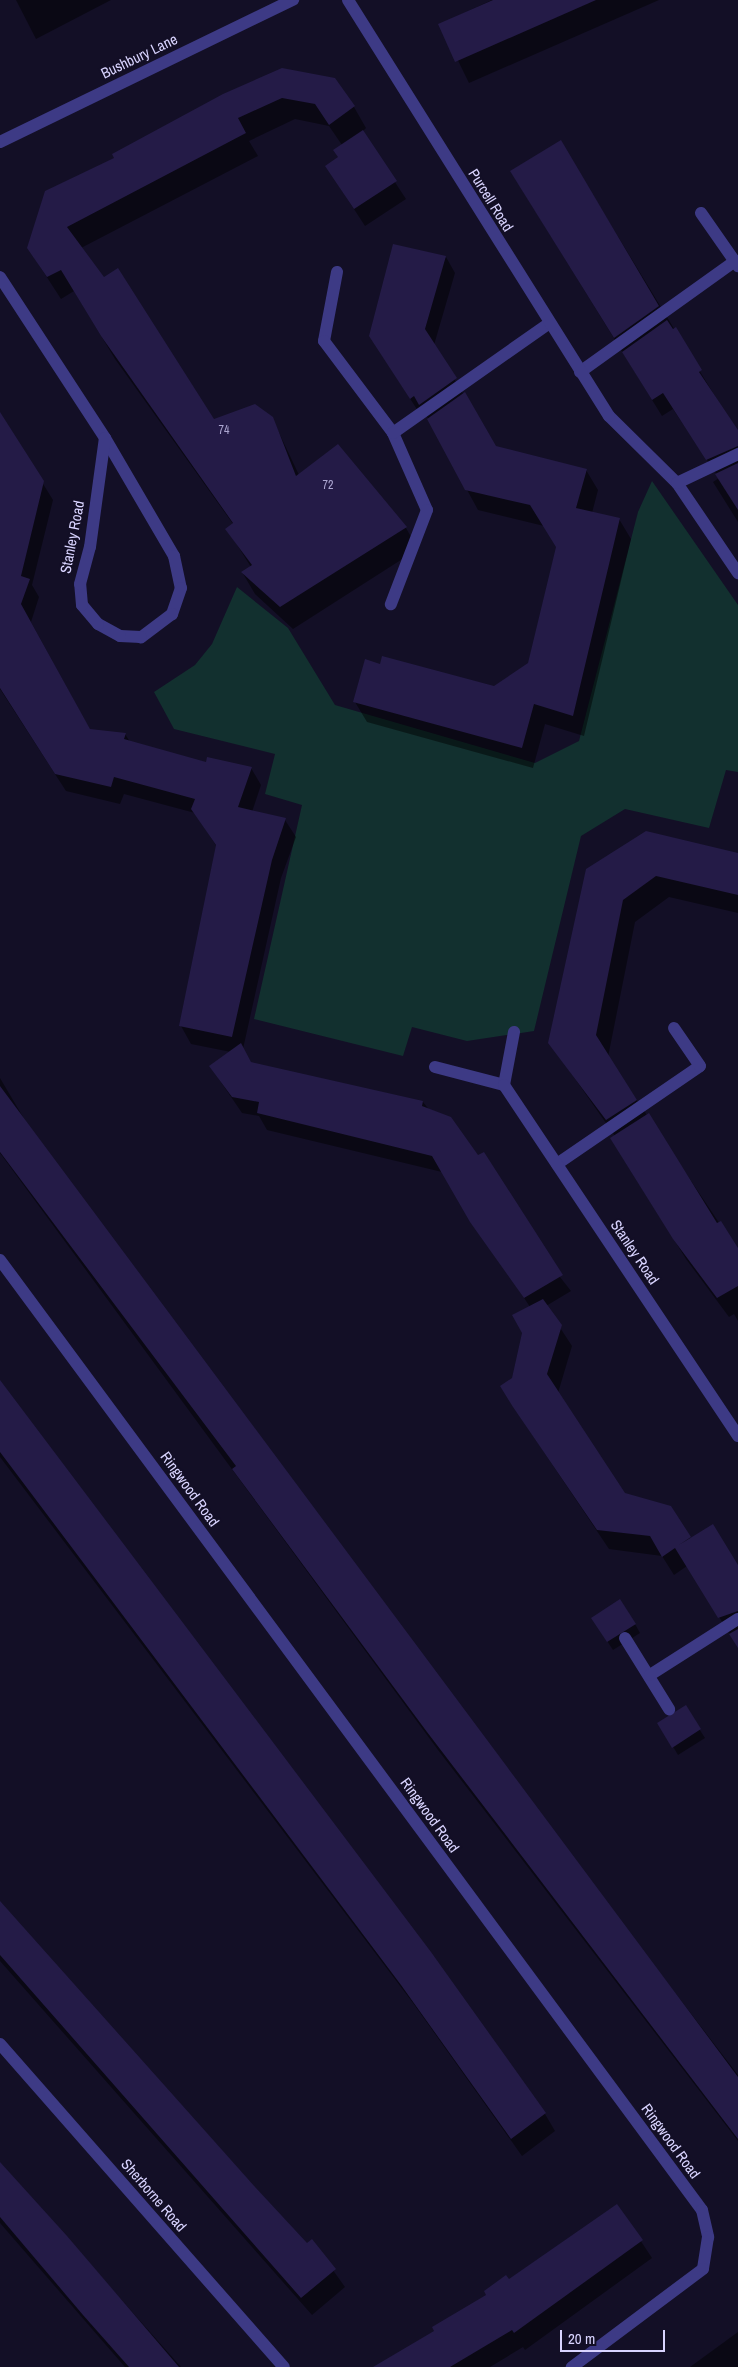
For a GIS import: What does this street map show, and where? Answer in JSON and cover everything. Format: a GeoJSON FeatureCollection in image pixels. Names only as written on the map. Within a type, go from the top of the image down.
{"type":"FeatureCollection","features":[{"type":"Feature","properties":{"kind":"street","name":"Bushbury Lane"},"geometry":{"type":"LineString","coordinates":[[0,142],[293,0]]}},
{"type":"Feature","properties":{"kind":"street","name":"Purcell Road"},"geometry":{"type":"LineString","coordinates":[[348,0],[548,324],[609,416],[677,483],[738,573]]}},
{"type":"Feature","properties":{"kind":"street"},"geometry":{"type":"LineString","coordinates":[[580,372],[737,264],[701,213]]}},
{"type":"Feature","properties":{"kind":"street"},"geometry":{"type":"LineString","coordinates":[[337,272],[324,341],[393,433],[426,510],[391,604]]}},
{"type":"Feature","properties":{"kind":"street","name":"Stanley Road"},"geometry":{"type":"LineString","coordinates":[[0,277],[104,438],[174,556],[181,588],[172,614],[141,638],[120,636],[98,624],[82,605],[80,584],[90,547],[104,438]]}},
{"type":"Feature","properties":{"kind":"street"},"geometry":{"type":"LineString","coordinates":[[393,433],[548,324]]}},
{"type":"Feature","properties":{"kind":"street"},"geometry":{"type":"LineString","coordinates":[[677,483],[738,454]]}},
{"type":"Feature","properties":{"kind":"street"},"geometry":{"type":"LineString","coordinates":[[557,1164],[700,1066],[674,1028]]}},
{"type":"Feature","properties":{"kind":"street"},"geometry":{"type":"LineString","coordinates":[[435,1067],[504,1086],[514,1032]]}},
{"type":"Feature","properties":{"kind":"street","name":"Stanley Road"},"geometry":{"type":"LineString","coordinates":[[504,1086],[738,1436]]}},
{"type":"Feature","properties":{"kind":"street","name":"Ringwood Road"},"geometry":{"type":"LineString","coordinates":[[0,1260],[702,2210],[708,2237],[703,2269],[572,2367]]}},
{"type":"Feature","properties":{"kind":"street"},"geometry":{"type":"LineString","coordinates":[[650,1675],[738,1619]]}},
{"type":"Feature","properties":{"kind":"street"},"geometry":{"type":"LineString","coordinates":[[624,1638],[650,1675],[669,1709]]}},
{"type":"Feature","properties":{"kind":"street","name":"Sherborne Road"},"geometry":{"type":"LineString","coordinates":[[0,2044],[284,2367]]}},
{"type":"Feature","properties":{"kind":"green space"},"geometry":{"type":"Polygon","coordinates":[[[652,481],[738,605],[738,772],[726,770],[709,828],[625,809],[581,836],[534,1031],[467,1041],[412,1027],[403,1056],[254,1019],[302,805],[265,794],[275,754],[174,729],[154,692],[195,665],[212,644],[237,587],[288,628],[335,705],[535,763],[579,741],[638,512],[652,481]]]}},
{"type":"Feature","properties":{"kind":"building"},"geometry":{"type":"Polygon","coordinates":[[[493,0],[596,0],[455,62],[438,24],[493,0]]]}},
{"type":"Feature","properties":{"kind":"building"},"geometry":{"type":"Polygon","coordinates":[[[282,68],[335,78],[355,106],[329,125],[315,104],[282,98],[238,118],[246,133],[67,227],[104,277],[118,268],[214,419],[255,404],[273,417],[296,476],[338,444],[407,527],[280,607],[241,572],[252,565],[225,529],[233,523],[101,336],[61,270],[47,277],[27,248],[45,191],[114,158],[112,154],[223,94],[282,68]]]}},
{"type":"Feature","properties":{"kind":"building"},"geometry":{"type":"Polygon","coordinates":[[[363,130],[397,181],[354,209],[325,166],[338,157],[333,150],[363,130]]]}},
{"type":"Feature","properties":{"kind":"building"},"geometry":{"type":"Polygon","coordinates":[[[561,140],[659,306],[614,338],[510,171],[561,140]]]}},
{"type":"Feature","properties":{"kind":"building"},"geometry":{"type":"Polygon","coordinates":[[[393,244],[446,256],[425,329],[457,378],[419,405],[414,396],[410,399],[369,336],[393,244]]]}},
{"type":"Feature","properties":{"kind":"building"},"geometry":{"type":"Polygon","coordinates":[[[667,320],[673,329],[676,327],[702,370],[699,372],[738,430],[738,446],[706,460],[663,393],[652,400],[622,352],[667,320]]]}},
{"type":"Feature","properties":{"kind":"building"},"geometry":{"type":"Polygon","coordinates":[[[465,392],[496,446],[587,469],[576,508],[620,518],[573,716],[534,704],[522,748],[353,702],[365,659],[380,664],[382,656],[494,686],[528,663],[556,547],[530,505],[465,490],[427,419],[465,392]]]}},
{"type":"Feature","properties":{"kind":"building"},"geometry":{"type":"Polygon","coordinates":[[[0,412],[44,481],[21,576],[30,579],[21,604],[90,729],[126,733],[124,739],[206,762],[207,757],[252,767],[238,807],[286,818],[272,860],[232,1037],[179,1026],[216,845],[191,809],[195,799],[114,777],[111,787],[55,774],[0,688],[0,412]]]}},
{"type":"Feature","properties":{"kind":"building"},"geometry":{"type":"Polygon","coordinates":[[[738,463],[738,510],[715,474],[738,463]]]}},
{"type":"Feature","properties":{"kind":"building"},"geometry":{"type":"Polygon","coordinates":[[[646,831],[738,853],[738,895],[656,876],[623,900],[596,1035],[637,1100],[606,1120],[548,1043],[586,869],[646,831]]]}},
{"type":"Feature","properties":{"kind":"building"},"geometry":{"type":"Polygon","coordinates":[[[241,1043],[251,1062],[423,1101],[422,1106],[451,1117],[478,1155],[484,1152],[563,1275],[524,1298],[470,1222],[432,1156],[257,1113],[259,1102],[232,1097],[209,1066],[241,1043]]]}},
{"type":"Feature","properties":{"kind":"building"},"geometry":{"type":"Polygon","coordinates":[[[0,1086],[738,2077],[738,2139],[427,1732],[232,1469],[236,1466],[0,1152],[0,1086]]]}},
{"type":"Feature","properties":{"kind":"building"},"geometry":{"type":"Polygon","coordinates":[[[649,1113],[717,1223],[721,1221],[738,1248],[738,1286],[717,1298],[673,1239],[610,1138],[649,1113]]]}},
{"type":"Feature","properties":{"kind":"building"},"geometry":{"type":"Polygon","coordinates":[[[543,1299],[562,1325],[547,1374],[625,1493],[671,1506],[691,1537],[679,1545],[713,1524],[738,1565],[738,1611],[718,1618],[675,1548],[662,1557],[650,1536],[597,1530],[513,1407],[500,1386],[512,1378],[522,1333],[512,1315],[543,1299]]]}},
{"type":"Feature","properties":{"kind":"building"},"geometry":{"type":"Polygon","coordinates":[[[0,1380],[431,1952],[546,2113],[511,2139],[401,1985],[0,1452],[0,1380]]]}},
{"type":"Feature","properties":{"kind":"building"},"geometry":{"type":"Polygon","coordinates":[[[620,1599],[636,1624],[607,1642],[591,1618],[620,1599]]]}},
{"type":"Feature","properties":{"kind":"building"},"geometry":{"type":"Polygon","coordinates":[[[738,1629],[738,1648],[729,1634],[738,1629]]]}},
{"type":"Feature","properties":{"kind":"building"},"geometry":{"type":"Polygon","coordinates":[[[686,1705],[701,1729],[672,1748],[657,1723],[686,1705]]]}},
{"type":"Feature","properties":{"kind":"building"},"geometry":{"type":"Polygon","coordinates":[[[0,1901],[256,2188],[307,2243],[312,2239],[336,2269],[301,2298],[0,1955],[0,1901]]]}},
{"type":"Feature","properties":{"kind":"building"},"geometry":{"type":"Polygon","coordinates":[[[0,2162],[67,2236],[179,2367],[129,2367],[83,2315],[0,2217],[0,2162]]]}},
{"type":"Feature","properties":{"kind":"building"},"geometry":{"type":"Polygon","coordinates":[[[617,2204],[643,2240],[514,2333],[512,2330],[450,2367],[373,2367],[434,2331],[432,2327],[486,2295],[484,2291],[506,2275],[509,2279],[617,2204]]]}}]}
